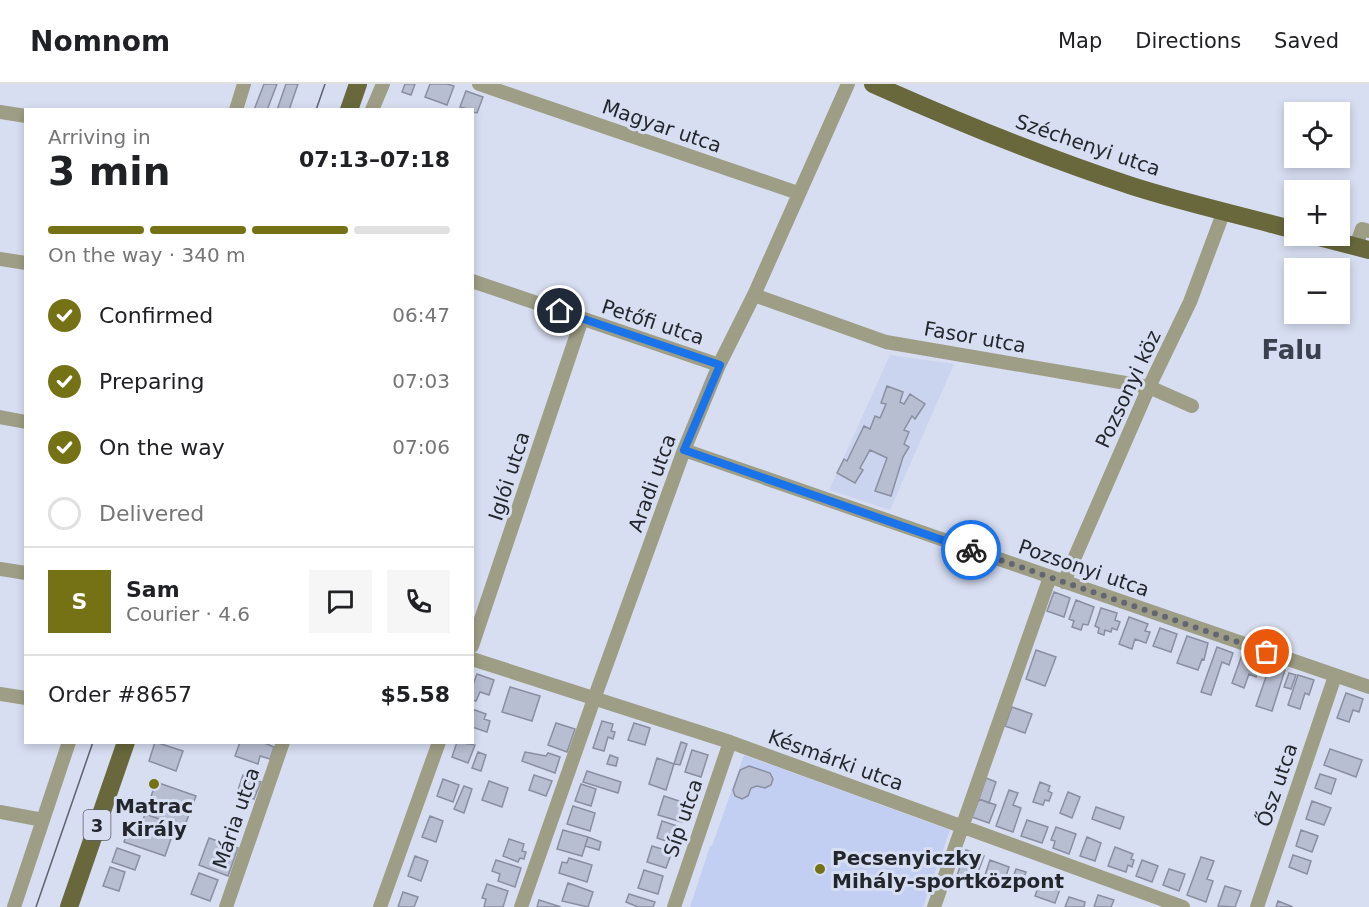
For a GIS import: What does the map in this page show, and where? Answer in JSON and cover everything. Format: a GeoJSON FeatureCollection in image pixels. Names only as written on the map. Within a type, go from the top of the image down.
{"type":"FeatureCollection","features":[{"type":"Feature","properties":{"kind":"main road"},"geometry":{"type":"LineString","coordinates":[[350,108],[358,84]]}},
{"type":"Feature","properties":{"kind":"main road","name":"Széchenyi utca"},"geometry":{"type":"LineString","coordinates":[[873,84],[953,120],[1042,155],[1161,195],[1284,227]]}},
{"type":"Feature","properties":{"kind":"main road","name":"3"},"geometry":{"type":"LineString","coordinates":[[69,907],[125,744]]}},
{"type":"Feature","properties":{"kind":"street"},"geometry":{"type":"LineString","coordinates":[[237,108],[244,84]]}},
{"type":"Feature","properties":{"kind":"street"},"geometry":{"type":"LineString","coordinates":[[373,108],[383,84]]}},
{"type":"Feature","properties":{"kind":"street","name":"Magyar utca"},"geometry":{"type":"LineString","coordinates":[[479,84],[798,193]]}},
{"type":"Feature","properties":{"kind":"street","name":"Aradi utca"},"geometry":{"type":"LineString","coordinates":[[521,907],[684,450],[720,365],[754,295],[848,84]]}},
{"type":"Feature","properties":{"kind":"street"},"geometry":{"type":"LineString","coordinates":[[0,112],[24,116]]}},
{"type":"Feature","properties":{"kind":"street","name":"Pozsonyi köz"},"geometry":{"type":"LineString","coordinates":[[1064,582],[1149,387],[1190,302],[1224,211]]}},
{"type":"Feature","properties":{"kind":"street"},"geometry":{"type":"LineString","coordinates":[[1363,248],[1362,230],[1369,231]]}},
{"type":"Feature","properties":{"kind":"street"},"geometry":{"type":"LineString","coordinates":[[0,259],[24,263]]}},
{"type":"Feature","properties":{"kind":"street","name":"Petőfi utca"},"geometry":{"type":"LineString","coordinates":[[474,282],[720,365]]}},
{"type":"Feature","properties":{"kind":"street","name":"Fasor utca"},"geometry":{"type":"LineString","coordinates":[[754,295],[886,342],[1149,387],[1192,406]]}},
{"type":"Feature","properties":{"kind":"street","name":"Iglói utca"},"geometry":{"type":"LineString","coordinates":[[474,640],[582,319]]}},
{"type":"Feature","properties":{"kind":"street"},"geometry":{"type":"LineString","coordinates":[[0,417],[24,422]]}},
{"type":"Feature","properties":{"kind":"street","name":"Pozsonyi utca"},"geometry":{"type":"LineString","coordinates":[[684,450],[1369,687]]}},
{"type":"Feature","properties":{"kind":"street"},"geometry":{"type":"LineString","coordinates":[[0,569],[24,573]]}},
{"type":"Feature","properties":{"kind":"street"},"geometry":{"type":"LineString","coordinates":[[934,907],[1050,577]]}},
{"type":"Feature","properties":{"kind":"street","name":"Késmárki utca"},"geometry":{"type":"LineString","coordinates":[[474,660],[730,742],[1182,907]]}},
{"type":"Feature","properties":{"kind":"street","name":"Ősz utca"},"geometry":{"type":"LineString","coordinates":[[1257,907],[1335,676]]}},
{"type":"Feature","properties":{"kind":"street"},"geometry":{"type":"LineString","coordinates":[[0,694],[24,698]]}},
{"type":"Feature","properties":{"kind":"street","name":"Síp utca"},"geometry":{"type":"LineString","coordinates":[[674,907],[730,742]]}},
{"type":"Feature","properties":{"kind":"street"},"geometry":{"type":"LineString","coordinates":[[14,907],[68,744]]}},
{"type":"Feature","properties":{"kind":"street","name":"Mária utca"},"geometry":{"type":"LineString","coordinates":[[226,907],[282,744]]}},
{"type":"Feature","properties":{"kind":"street"},"geometry":{"type":"LineString","coordinates":[[380,907],[437,744]]}},
{"type":"Feature","properties":{"kind":"street"},"geometry":{"type":"LineString","coordinates":[[0,812],[43,820]]}},
{"type":"Feature","properties":{"kind":"shaded area"},"geometry":{"type":"Polygon","coordinates":[[[890,355],[954,364],[890,510],[829,490],[890,355]]]}},
{"type":"Feature","properties":{"kind":"shaded area","name":"Pecsenyiczky Mihály-sportközpont"},"geometry":{"type":"Polygon","coordinates":[[[744,755],[950,830],[923,907],[690,907],[744,755]]]}},
{"type":"Feature","properties":{"kind":"building"},"geometry":{"type":"Polygon","coordinates":[[[264,84],[277,84],[268,108],[255,108],[264,84]]]}},
{"type":"Feature","properties":{"kind":"building"},"geometry":{"type":"Polygon","coordinates":[[[286,84],[298,84],[290,108],[278,108],[286,84]]]}},
{"type":"Feature","properties":{"kind":"building"},"geometry":{"type":"Polygon","coordinates":[[[405,84],[415,84],[411,95],[402,92],[405,84]]]}},
{"type":"Feature","properties":{"kind":"building"},"geometry":{"type":"Polygon","coordinates":[[[430,84],[454,86],[447,105],[425,97],[430,84]]]}},
{"type":"Feature","properties":{"kind":"building"},"geometry":{"type":"Polygon","coordinates":[[[466,91],[483,97],[477,113],[474,112],[474,108],[460,107],[466,91]]]}},
{"type":"Feature","properties":{"kind":"building"},"geometry":{"type":"Polygon","coordinates":[[[887,386],[903,392],[900,402],[904,404],[910,394],[925,404],[915,419],[912,416],[904,430],[909,432],[904,444],[909,447],[903,457],[891,496],[875,491],[887,458],[870,450],[860,468],[863,470],[855,483],[837,473],[844,459],[847,461],[864,426],[870,429],[875,416],[880,418],[886,404],[881,403],[887,386]]]}},
{"type":"Feature","properties":{"kind":"building"},"geometry":{"type":"Polygon","coordinates":[[[1054,592],[1070,598],[1064,617],[1047,611],[1054,592]]]}},
{"type":"Feature","properties":{"kind":"building"},"geometry":{"type":"Polygon","coordinates":[[[1076,600],[1094,607],[1088,625],[1083,624],[1081,630],[1072,627],[1074,621],[1069,619],[1076,600]]]}},
{"type":"Feature","properties":{"kind":"building"},"geometry":{"type":"Polygon","coordinates":[[[1101,608],[1117,613],[1115,620],[1120,622],[1117,630],[1112,628],[1111,632],[1105,630],[1104,635],[1098,633],[1099,628],[1095,626],[1101,608]]]}},
{"type":"Feature","properties":{"kind":"building"},"geometry":{"type":"Polygon","coordinates":[[[1129,617],[1148,624],[1145,631],[1150,632],[1146,643],[1135,639],[1132,649],[1119,644],[1129,617]]]}},
{"type":"Feature","properties":{"kind":"building"},"geometry":{"type":"Polygon","coordinates":[[[1160,628],[1177,634],[1171,652],[1153,646],[1160,628]]]}},
{"type":"Feature","properties":{"kind":"building"},"geometry":{"type":"Polygon","coordinates":[[[1187,636],[1208,643],[1204,660],[1202,659],[1198,670],[1177,663],[1187,636]]]}},
{"type":"Feature","properties":{"kind":"building"},"geometry":{"type":"Polygon","coordinates":[[[1217,647],[1233,653],[1229,665],[1222,662],[1211,695],[1201,692],[1217,647]]]}},
{"type":"Feature","properties":{"kind":"building"},"geometry":{"type":"Polygon","coordinates":[[[1036,650],[1056,657],[1045,686],[1026,679],[1036,650]]]}},
{"type":"Feature","properties":{"kind":"building"},"geometry":{"type":"Polygon","coordinates":[[[1242,655],[1261,662],[1256,677],[1249,674],[1244,688],[1232,683],[1242,655]]]}},
{"type":"Feature","properties":{"kind":"building"},"geometry":{"type":"Polygon","coordinates":[[[1270,665],[1285,670],[1272,711],[1256,706],[1270,665]]]}},
{"type":"Feature","properties":{"kind":"building"},"geometry":{"type":"Polygon","coordinates":[[[1289,673],[1296,675],[1291,689],[1284,687],[1289,673]]]}},
{"type":"Feature","properties":{"kind":"building"},"geometry":{"type":"Polygon","coordinates":[[[477,674],[494,680],[489,695],[480,692],[476,701],[474,700],[474,682],[477,674]]]}},
{"type":"Feature","properties":{"kind":"building"},"geometry":{"type":"Polygon","coordinates":[[[1298,675],[1314,680],[1309,695],[1305,693],[1300,709],[1288,705],[1298,675]]]}},
{"type":"Feature","properties":{"kind":"building"},"geometry":{"type":"Polygon","coordinates":[[[510,687],[540,696],[532,721],[502,712],[510,687]]]}},
{"type":"Feature","properties":{"kind":"building"},"geometry":{"type":"Polygon","coordinates":[[[1346,693],[1363,699],[1359,712],[1353,710],[1349,722],[1337,718],[1346,693]]]}},
{"type":"Feature","properties":{"kind":"building"},"geometry":{"type":"Polygon","coordinates":[[[1012,707],[1032,714],[1025,733],[1005,726],[1012,707]]]}},
{"type":"Feature","properties":{"kind":"building"},"geometry":{"type":"Polygon","coordinates":[[[474,710],[486,714],[484,719],[490,721],[487,732],[474,728],[474,710]]]}},
{"type":"Feature","properties":{"kind":"building"},"geometry":{"type":"Polygon","coordinates":[[[602,721],[613,724],[611,731],[615,732],[613,739],[608,737],[604,751],[593,748],[602,721]]]}},
{"type":"Feature","properties":{"kind":"building"},"geometry":{"type":"Polygon","coordinates":[[[556,723],[575,729],[567,752],[548,745],[556,723]]]}},
{"type":"Feature","properties":{"kind":"building"},"geometry":{"type":"Polygon","coordinates":[[[634,723],[650,728],[645,745],[628,740],[634,723]]]}},
{"type":"Feature","properties":{"kind":"building"},"geometry":{"type":"Polygon","coordinates":[[[681,742],[687,744],[680,765],[674,764],[681,742]]]}},
{"type":"Feature","properties":{"kind":"building"},"geometry":{"type":"Polygon","coordinates":[[[154,744],[183,751],[176,771],[149,761],[154,744]]]}},
{"type":"Feature","properties":{"kind":"building"},"geometry":{"type":"Polygon","coordinates":[[[239,744],[267,744],[274,747],[270,759],[260,756],[258,764],[235,756],[239,744]]]}},
{"type":"Feature","properties":{"kind":"building"},"geometry":{"type":"Polygon","coordinates":[[[456,744],[475,745],[468,763],[452,757],[456,744]]]}},
{"type":"Feature","properties":{"kind":"building"},"geometry":{"type":"Polygon","coordinates":[[[1330,749],[1362,760],[1356,777],[1324,765],[1330,749]]]}},
{"type":"Feature","properties":{"kind":"building"},"geometry":{"type":"Polygon","coordinates":[[[692,750],[708,755],[701,777],[685,772],[692,750]]]}},
{"type":"Feature","properties":{"kind":"building"},"geometry":{"type":"Polygon","coordinates":[[[478,752],[486,755],[481,771],[472,768],[478,752]]]}},
{"type":"Feature","properties":{"kind":"building"},"geometry":{"type":"Polygon","coordinates":[[[525,752],[546,756],[548,753],[560,757],[555,773],[522,761],[525,752]]]}},
{"type":"Feature","properties":{"kind":"building"},"geometry":{"type":"Polygon","coordinates":[[[610,755],[618,758],[616,766],[607,764],[610,755]]]}},
{"type":"Feature","properties":{"kind":"building"},"geometry":{"type":"Polygon","coordinates":[[[657,758],[674,764],[666,790],[649,784],[657,758]]]}},
{"type":"Feature","properties":{"kind":"building"},"geometry":{"type":"Polygon","coordinates":[[[749,766],[770,773],[773,779],[771,785],[765,788],[757,786],[751,788],[748,796],[742,799],[735,796],[733,790],[740,770],[749,766]]]}},
{"type":"Feature","properties":{"kind":"building"},"geometry":{"type":"Polygon","coordinates":[[[587,771],[621,782],[618,793],[583,782],[587,771]]]}},
{"type":"Feature","properties":{"kind":"building"},"geometry":{"type":"Polygon","coordinates":[[[1320,774],[1336,779],[1331,794],[1315,788],[1320,774]]]}},
{"type":"Feature","properties":{"kind":"building"},"geometry":{"type":"Polygon","coordinates":[[[243,775],[261,782],[254,799],[237,793],[243,775]]]}},
{"type":"Feature","properties":{"kind":"building"},"geometry":{"type":"Polygon","coordinates":[[[534,775],[552,781],[546,796],[529,790],[534,775]]]}},
{"type":"Feature","properties":{"kind":"building"},"geometry":{"type":"Polygon","coordinates":[[[986,778],[996,782],[989,803],[979,799],[986,778]]]}},
{"type":"Feature","properties":{"kind":"building"},"geometry":{"type":"Polygon","coordinates":[[[443,779],[459,785],[453,802],[437,796],[443,779]]]}},
{"type":"Feature","properties":{"kind":"building"},"geometry":{"type":"Polygon","coordinates":[[[489,781],[508,788],[502,807],[482,800],[489,781]]]}},
{"type":"Feature","properties":{"kind":"building"},"geometry":{"type":"Polygon","coordinates":[[[156,782],[196,796],[184,828],[145,814],[156,782]]]}},
{"type":"Feature","properties":{"kind":"building"},"geometry":{"type":"Polygon","coordinates":[[[1040,782],[1050,786],[1048,791],[1052,793],[1049,801],[1045,800],[1043,805],[1033,802],[1040,782]]]}},
{"type":"Feature","properties":{"kind":"building"},"geometry":{"type":"Polygon","coordinates":[[[581,784],[596,789],[591,806],[575,801],[581,784]]]}},
{"type":"Feature","properties":{"kind":"building"},"geometry":{"type":"Polygon","coordinates":[[[464,786],[472,789],[464,813],[454,809],[464,786]]]}},
{"type":"Feature","properties":{"kind":"building"},"geometry":{"type":"Polygon","coordinates":[[[1009,790],[1018,793],[1013,805],[1021,808],[1013,832],[996,826],[1009,790]]]}},
{"type":"Feature","properties":{"kind":"building"},"geometry":{"type":"Polygon","coordinates":[[[1068,792],[1080,797],[1072,818],[1060,813],[1068,792]]]}},
{"type":"Feature","properties":{"kind":"building"},"geometry":{"type":"Polygon","coordinates":[[[664,796],[688,804],[682,822],[658,815],[664,796]]]}},
{"type":"Feature","properties":{"kind":"building"},"geometry":{"type":"Polygon","coordinates":[[[979,799],[996,805],[989,823],[972,817],[979,799]]]}},
{"type":"Feature","properties":{"kind":"building"},"geometry":{"type":"Polygon","coordinates":[[[1312,801],[1331,808],[1324,825],[1306,819],[1312,801]]]}},
{"type":"Feature","properties":{"kind":"building"},"geometry":{"type":"Polygon","coordinates":[[[573,806],[595,813],[590,831],[567,824],[573,806]]]}},
{"type":"Feature","properties":{"kind":"building"},"geometry":{"type":"Polygon","coordinates":[[[1096,807],[1124,817],[1120,829],[1092,819],[1096,807]]]}},
{"type":"Feature","properties":{"kind":"building"},"geometry":{"type":"Polygon","coordinates":[[[145,814],[182,827],[178,838],[141,825],[145,814]]]}},
{"type":"Feature","properties":{"kind":"building"},"geometry":{"type":"Polygon","coordinates":[[[430,816],[443,821],[436,842],[422,837],[430,816]]]}},
{"type":"Feature","properties":{"kind":"building"},"geometry":{"type":"Polygon","coordinates":[[[1027,820],[1048,827],[1042,843],[1021,836],[1027,820]]]}},
{"type":"Feature","properties":{"kind":"building"},"geometry":{"type":"Polygon","coordinates":[[[662,821],[680,827],[675,844],[657,838],[662,821]]]}},
{"type":"Feature","properties":{"kind":"building"},"geometry":{"type":"Polygon","coordinates":[[[131,822],[172,836],[165,856],[124,842],[131,822]]]}},
{"type":"Feature","properties":{"kind":"building"},"geometry":{"type":"Polygon","coordinates":[[[1056,827],[1076,834],[1069,854],[1053,848],[1055,841],[1051,840],[1056,827]]]}},
{"type":"Feature","properties":{"kind":"building"},"geometry":{"type":"Polygon","coordinates":[[[563,830],[588,837],[582,856],[557,849],[563,830]]]}},
{"type":"Feature","properties":{"kind":"building"},"geometry":{"type":"Polygon","coordinates":[[[1301,830],[1318,836],[1312,852],[1296,846],[1301,830]]]}},
{"type":"Feature","properties":{"kind":"building"},"geometry":{"type":"Polygon","coordinates":[[[588,837],[601,842],[599,850],[585,846],[588,837]]]}},
{"type":"Feature","properties":{"kind":"building"},"geometry":{"type":"Polygon","coordinates":[[[1087,837],[1101,843],[1095,861],[1080,856],[1087,837]]]}},
{"type":"Feature","properties":{"kind":"building"},"geometry":{"type":"Polygon","coordinates":[[[209,838],[238,848],[228,876],[199,865],[209,838]]]}},
{"type":"Feature","properties":{"kind":"building"},"geometry":{"type":"Polygon","coordinates":[[[509,839],[524,844],[522,851],[526,852],[524,859],[520,858],[518,862],[503,856],[509,839]]]}},
{"type":"Feature","properties":{"kind":"building"},"geometry":{"type":"Polygon","coordinates":[[[652,846],[672,852],[666,868],[647,862],[652,846]]]}},
{"type":"Feature","properties":{"kind":"building"},"geometry":{"type":"Polygon","coordinates":[[[1115,847],[1133,854],[1132,867],[1128,865],[1126,872],[1108,866],[1115,847]]]}},
{"type":"Feature","properties":{"kind":"building"},"geometry":{"type":"Polygon","coordinates":[[[117,848],[140,856],[135,870],[112,862],[117,848]]]}},
{"type":"Feature","properties":{"kind":"building"},"geometry":{"type":"Polygon","coordinates":[[[966,850],[984,856],[975,880],[968,878],[967,882],[956,878],[966,850]]]}},
{"type":"Feature","properties":{"kind":"building"},"geometry":{"type":"Polygon","coordinates":[[[1293,855],[1311,861],[1307,874],[1289,867],[1293,855]]]}},
{"type":"Feature","properties":{"kind":"building"},"geometry":{"type":"Polygon","coordinates":[[[415,856],[428,861],[421,881],[408,876],[415,856]]]}},
{"type":"Feature","properties":{"kind":"building"},"geometry":{"type":"Polygon","coordinates":[[[1201,857],[1214,861],[1207,879],[1213,881],[1206,902],[1187,895],[1201,857]]]}},
{"type":"Feature","properties":{"kind":"building"},"geometry":{"type":"Polygon","coordinates":[[[569,858],[592,865],[587,882],[559,873],[562,862],[567,863],[569,858]]]}},
{"type":"Feature","properties":{"kind":"building"},"geometry":{"type":"Polygon","coordinates":[[[496,860],[521,868],[515,887],[498,881],[500,874],[492,871],[496,860]]]}},
{"type":"Feature","properties":{"kind":"building"},"geometry":{"type":"Polygon","coordinates":[[[990,860],[1009,867],[1003,885],[984,878],[990,860]]]}},
{"type":"Feature","properties":{"kind":"building"},"geometry":{"type":"Polygon","coordinates":[[[1142,860],[1158,866],[1152,882],[1136,876],[1142,860]]]}},
{"type":"Feature","properties":{"kind":"building"},"geometry":{"type":"Polygon","coordinates":[[[110,867],[125,872],[119,891],[103,886],[110,867]]]}},
{"type":"Feature","properties":{"kind":"building"},"geometry":{"type":"Polygon","coordinates":[[[1016,869],[1026,872],[1021,887],[1011,883],[1016,869]]]}},
{"type":"Feature","properties":{"kind":"building"},"geometry":{"type":"Polygon","coordinates":[[[1169,869],[1185,874],[1179,891],[1163,885],[1169,869]]]}},
{"type":"Feature","properties":{"kind":"building"},"geometry":{"type":"Polygon","coordinates":[[[644,870],[663,876],[658,894],[638,888],[644,870]]]}},
{"type":"Feature","properties":{"kind":"building"},"geometry":{"type":"Polygon","coordinates":[[[199,873],[218,880],[210,901],[191,894],[199,873]]]}},
{"type":"Feature","properties":{"kind":"building"},"geometry":{"type":"Polygon","coordinates":[[[1040,882],[1060,889],[1055,903],[1035,896],[1040,882]]]}},
{"type":"Feature","properties":{"kind":"building"},"geometry":{"type":"Polygon","coordinates":[[[568,883],[593,892],[588,907],[562,901],[568,883]]]}},
{"type":"Feature","properties":{"kind":"building"},"geometry":{"type":"Polygon","coordinates":[[[487,884],[508,891],[503,907],[484,907],[486,899],[482,898],[487,884]]]}},
{"type":"Feature","properties":{"kind":"building"},"geometry":{"type":"Polygon","coordinates":[[[1225,886],[1241,891],[1235,907],[1218,906],[1225,886]]]}},
{"type":"Feature","properties":{"kind":"building"},"geometry":{"type":"Polygon","coordinates":[[[403,892],[418,897],[414,907],[398,907],[403,892]]]}},
{"type":"Feature","properties":{"kind":"building"},"geometry":{"type":"Polygon","coordinates":[[[629,894],[655,902],[653,907],[638,907],[626,902],[629,894]]]}},
{"type":"Feature","properties":{"kind":"building"},"geometry":{"type":"Polygon","coordinates":[[[1098,895],[1114,900],[1111,907],[1094,907],[1098,895]]]}},
{"type":"Feature","properties":{"kind":"building"},"geometry":{"type":"Polygon","coordinates":[[[1069,897],[1085,902],[1084,907],[1065,907],[1069,897]]]}},
{"type":"Feature","properties":{"kind":"building"},"geometry":{"type":"Polygon","coordinates":[[[539,900],[561,907],[537,907],[539,900]]]}},
{"type":"Feature","properties":{"kind":"building"},"geometry":{"type":"Polygon","coordinates":[[[1278,901],[1293,907],[1276,907],[1278,901]]]}},
{"type":"Feature","properties":{"kind":"tram line"},"geometry":{"type":"LineString","coordinates":[[317,108],[325,84]]}},
{"type":"Feature","properties":{"kind":"tram line"},"geometry":{"type":"LineString","coordinates":[[36,907],[92,744]]}},
{"type":"Feature","properties":{"kind":"way so far"},"geometry":{"type":"LineString","coordinates":[[971,550],[1267,652]]}},
{"type":"Feature","properties":{"kind":"place","name":"Matrac Király"},"geometry":{"type":"Point","coordinates":[154,784]}},
{"type":"Feature","properties":{"kind":"place","name":"Pecsenyiczky Mihály-sportközpont"},"geometry":{"type":"Point","coordinates":[820,869]}},
{"type":"Feature","properties":{"kind":"district","name":"Falu"},"geometry":{"type":"Point","coordinates":[1292,350]}},
{"type":"Feature","properties":{"kind":"route"},"geometry":{"type":"LineString","coordinates":[[560,311],[720,365],[684,450],[971,550]]}}]}
